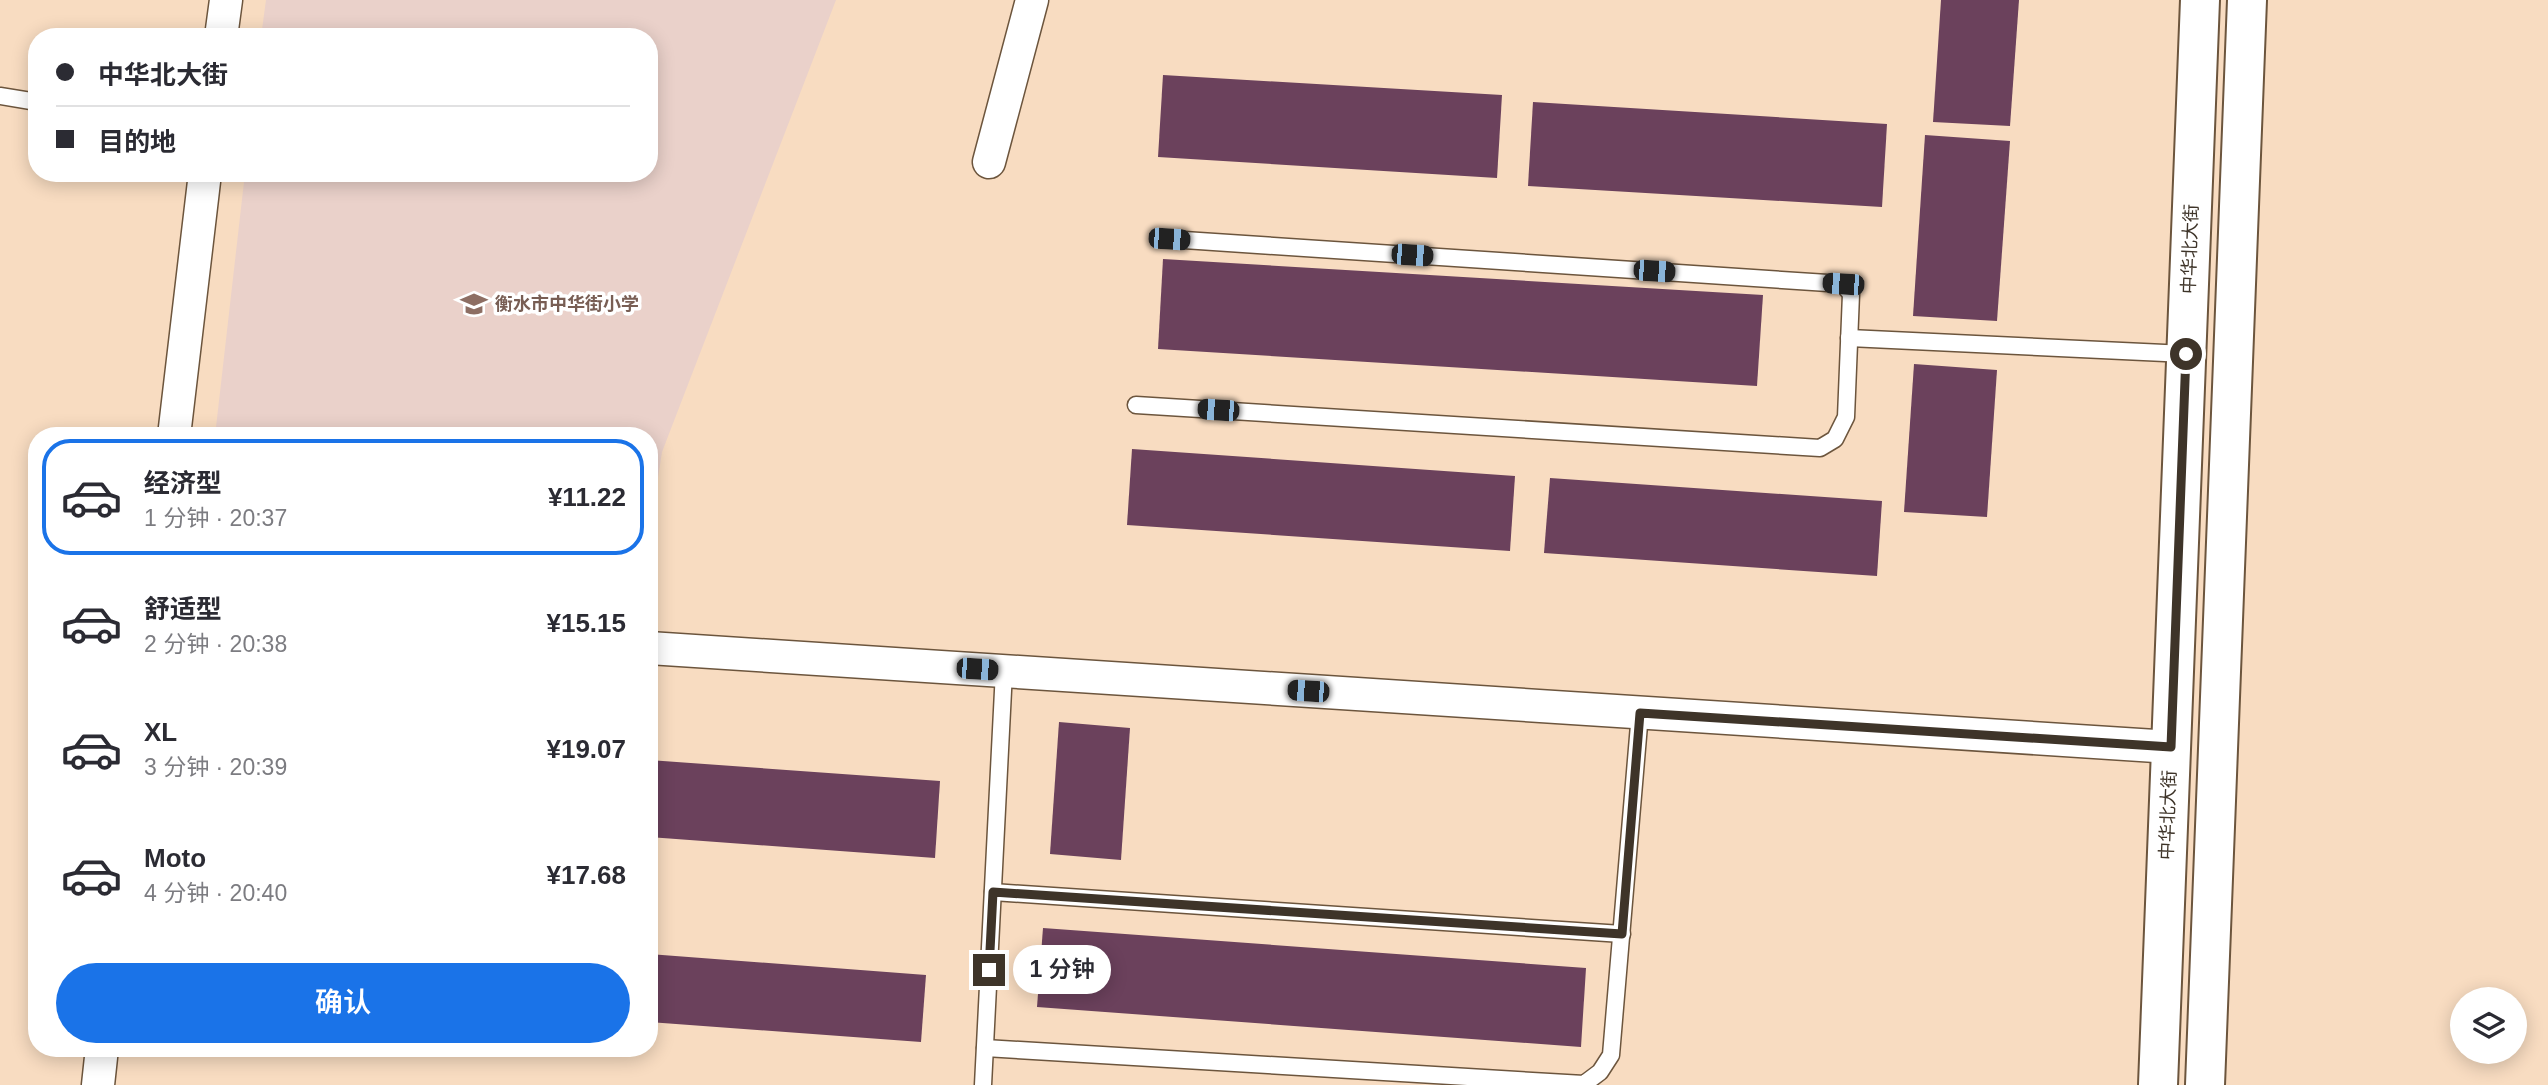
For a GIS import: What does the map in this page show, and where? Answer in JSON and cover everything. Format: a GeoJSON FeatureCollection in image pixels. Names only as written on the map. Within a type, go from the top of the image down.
{"type":"FeatureCollection","features":[{"type":"Feature","properties":{"kind":"main road","name":"中华北大街"},"geometry":{"type":"LineString","coordinates":[[2158,1085],[2200,0]]}},
{"type":"Feature","properties":{"kind":"main road"},"geometry":{"type":"LineString","coordinates":[[2205,1085],[2247,0]]}},
{"type":"Feature","properties":{"kind":"street"},"geometry":{"type":"LineString","coordinates":[[222,28],[226,0]]}},
{"type":"Feature","properties":{"kind":"street"},"geometry":{"type":"LineString","coordinates":[[989,162],[1032,0]]}},
{"type":"Feature","properties":{"kind":"street"},"geometry":{"type":"LineString","coordinates":[[175,427],[204,182]]}},
{"type":"Feature","properties":{"kind":"street"},"geometry":{"type":"LineString","coordinates":[[658,649],[2171,747]]}},
{"type":"Feature","properties":{"kind":"street"},"geometry":{"type":"LineString","coordinates":[[98,1085],[101,1057]]}},
{"type":"Feature","properties":{"kind":"lane"},"geometry":{"type":"LineString","coordinates":[[0,96],[28,101]]}},
{"type":"Feature","properties":{"kind":"lane"},"geometry":{"type":"LineString","coordinates":[[1136,405],[1820,448],[1835,439],[1846,417],[1851,294],[1843,284],[1169,239]]}},
{"type":"Feature","properties":{"kind":"lane"},"geometry":{"type":"LineString","coordinates":[[1849,338],[2186,354]]}},
{"type":"Feature","properties":{"kind":"lane"},"geometry":{"type":"LineString","coordinates":[[983,1085],[1004,671]]}},
{"type":"Feature","properties":{"kind":"lane"},"geometry":{"type":"LineString","coordinates":[[985,1048],[1584,1084],[1601,1072],[1611,1055],[1640,713]]}},
{"type":"Feature","properties":{"kind":"lane"},"geometry":{"type":"LineString","coordinates":[[993,892],[1622,934]]}},
{"type":"Feature","properties":{"kind":"shaded area","name":"衡水市中华街小学"},"geometry":{"type":"Polygon","coordinates":[[[266,0],[836,0],[662,452],[658,478],[658,427],[216,427],[244,182],[658,182],[658,28],[262,28],[266,0]]]}},
{"type":"Feature","properties":{"kind":"building"},"geometry":{"type":"Polygon","coordinates":[[[1941,0],[2019,0],[2010,126],[1933,122],[1941,0]]]}},
{"type":"Feature","properties":{"kind":"building"},"geometry":{"type":"Polygon","coordinates":[[[1163,75],[1502,95],[1497,178],[1158,157],[1163,75]]]}},
{"type":"Feature","properties":{"kind":"building"},"geometry":{"type":"Polygon","coordinates":[[[1533,102],[1887,124],[1882,207],[1528,186],[1533,102]]]}},
{"type":"Feature","properties":{"kind":"building"},"geometry":{"type":"Polygon","coordinates":[[[1925,135],[2010,141],[1997,321],[1913,316],[1925,135]]]}},
{"type":"Feature","properties":{"kind":"building"},"geometry":{"type":"Polygon","coordinates":[[[1163,259],[1763,295],[1757,386],[1158,349],[1163,259]]]}},
{"type":"Feature","properties":{"kind":"building"},"geometry":{"type":"Polygon","coordinates":[[[1914,364],[1997,370],[1987,517],[1904,512],[1914,364]]]}},
{"type":"Feature","properties":{"kind":"building"},"geometry":{"type":"Polygon","coordinates":[[[1132,449],[1515,476],[1510,551],[1127,525],[1132,449]]]}},
{"type":"Feature","properties":{"kind":"building"},"geometry":{"type":"Polygon","coordinates":[[[1550,478],[1882,501],[1877,576],[1544,553],[1550,478]]]}},
{"type":"Feature","properties":{"kind":"building"},"geometry":{"type":"Polygon","coordinates":[[[1059,722],[1130,728],[1121,860],[1050,854],[1059,722]]]}},
{"type":"Feature","properties":{"kind":"building"},"geometry":{"type":"Polygon","coordinates":[[[658,761],[940,781],[935,858],[658,838],[658,761]]]}},
{"type":"Feature","properties":{"kind":"building"},"geometry":{"type":"Polygon","coordinates":[[[1043,928],[1586,968],[1581,1047],[1037,1007],[1043,928]]]}},
{"type":"Feature","properties":{"kind":"building"},"geometry":{"type":"Polygon","coordinates":[[[658,955],[926,975],[921,1042],[658,1023],[658,955]]]}},
{"type":"Feature","properties":{"kind":"place","name":"衡水市中华街小学"},"geometry":{"type":"Point","coordinates":[474,304]}},
{"type":"Feature","properties":{"kind":"route"},"geometry":{"type":"LineString","coordinates":[[989,970],[993,892],[1622,934],[1640,713],[2171,747],[2186,354]]}}]}
